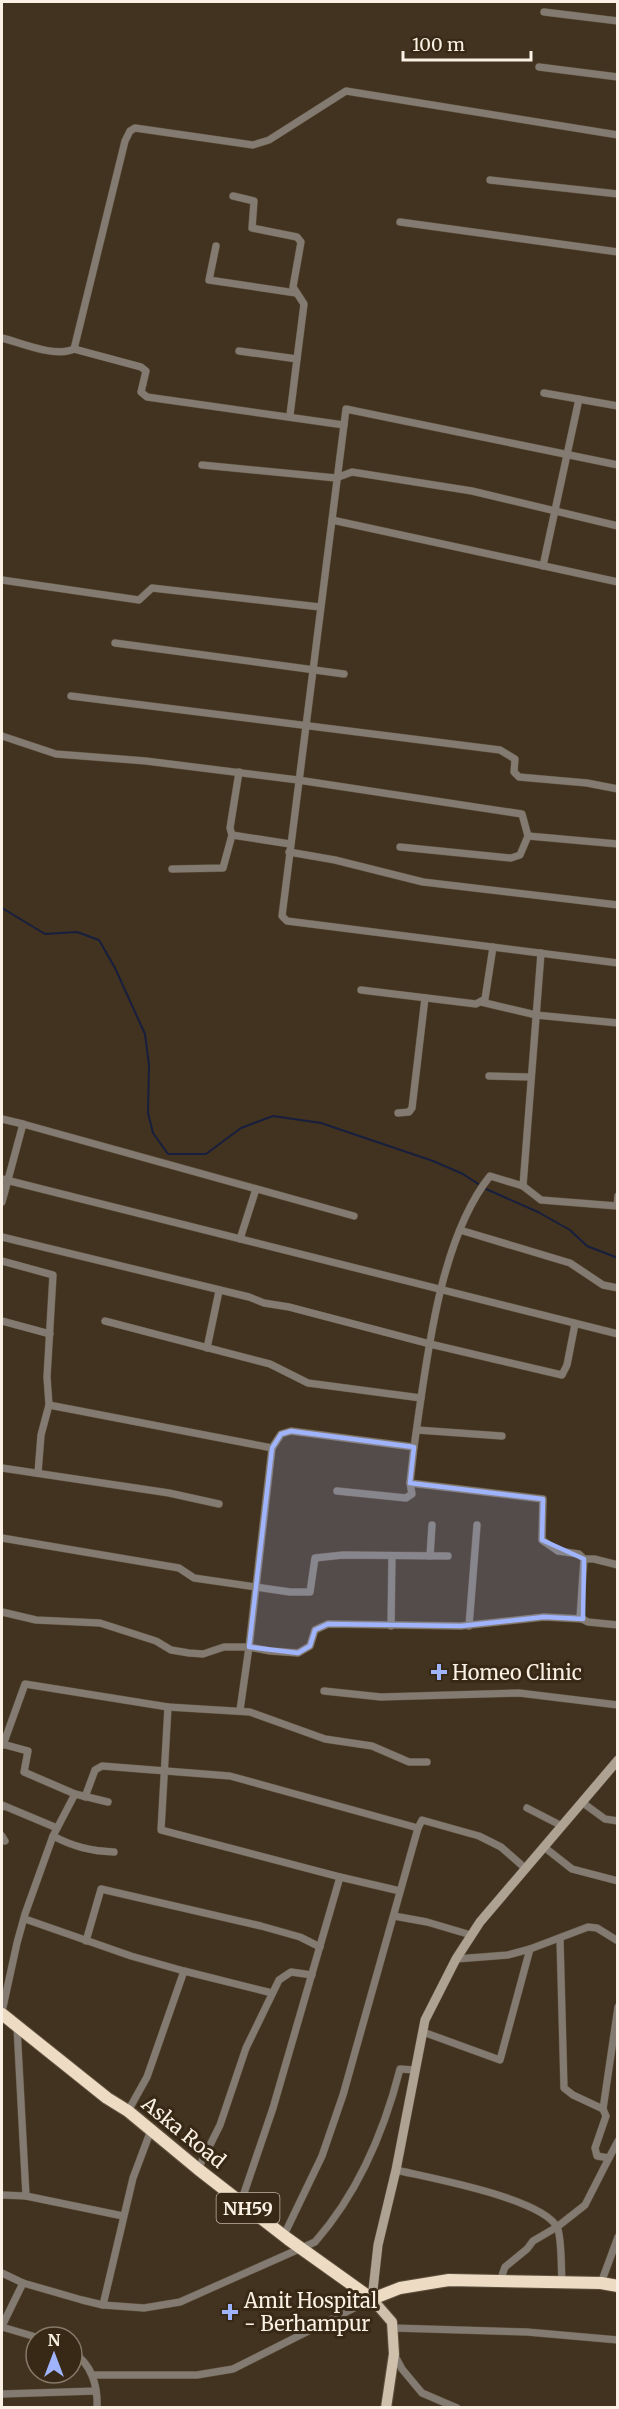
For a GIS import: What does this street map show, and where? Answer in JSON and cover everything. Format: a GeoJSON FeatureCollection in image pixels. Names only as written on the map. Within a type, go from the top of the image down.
{"type":"FeatureCollection","features":[{"type":"Feature","properties":{"kind":"highway","name":"Aska Road"},"geometry":{"type":"LineString","coordinates":[[2,2009],[17,2027],[107,2098],[128,2111],[198,2169],[372,2299]]}},
{"type":"Feature","properties":{"kind":"highway","name":"NH59"},"geometry":{"type":"LineString","coordinates":[[2,2009],[105,2088],[128,2111]]}},
{"type":"Feature","properties":{"kind":"highway"},"geometry":{"type":"LineString","coordinates":[[372,2299],[400,2288],[449,2280],[601,2283],[618,2286]]}},
{"type":"Feature","properties":{"kind":"main road"},"geometry":{"type":"LineString","coordinates":[[372,2299],[393,2322],[394,2354],[386,2408]]}},
{"type":"Feature","properties":{"kind":"street"},"geometry":{"type":"LineString","coordinates":[[544,12],[618,21]]}},
{"type":"Feature","properties":{"kind":"street"},"geometry":{"type":"LineString","coordinates":[[539,67],[618,77]]}},
{"type":"Feature","properties":{"kind":"street"},"geometry":{"type":"LineString","coordinates":[[74,349],[125,141],[130,131],[135,128],[253,145],[269,140],[346,91],[618,135]]}},
{"type":"Feature","properties":{"kind":"street"},"geometry":{"type":"LineString","coordinates":[[490,180],[618,194]]}},
{"type":"Feature","properties":{"kind":"street"},"geometry":{"type":"LineString","coordinates":[[233,196],[254,201],[252,228],[297,237],[301,242],[293,287],[304,304],[290,415]]}},
{"type":"Feature","properties":{"kind":"street"},"geometry":{"type":"LineString","coordinates":[[400,222],[618,252]]}},
{"type":"Feature","properties":{"kind":"street"},"geometry":{"type":"LineString","coordinates":[[216,246],[209,280],[296,293]]}},
{"type":"Feature","properties":{"kind":"street"},"geometry":{"type":"LineString","coordinates":[[2,338],[36,346],[44,351],[67,352],[74,349],[141,367],[146,371],[141,392],[147,397],[344,424]]}},
{"type":"Feature","properties":{"kind":"street"},"geometry":{"type":"LineString","coordinates":[[239,351],[297,359]]}},
{"type":"Feature","properties":{"kind":"street"},"geometry":{"type":"LineString","coordinates":[[544,393],[618,406]]}},
{"type":"Feature","properties":{"kind":"street"},"geometry":{"type":"LineString","coordinates":[[543,566],[579,399]]}},
{"type":"Feature","properties":{"kind":"street"},"geometry":{"type":"LineString","coordinates":[[618,465],[346,409],[282,916],[286,921],[618,963]]}},
{"type":"Feature","properties":{"kind":"street"},"geometry":{"type":"LineString","coordinates":[[202,465],[338,477],[352,472],[363,473],[472,490],[618,526]]}},
{"type":"Feature","properties":{"kind":"street"},"geometry":{"type":"LineString","coordinates":[[332,520],[618,582]]}},
{"type":"Feature","properties":{"kind":"street"},"geometry":{"type":"LineString","coordinates":[[2,580],[139,600],[152,588],[320,607]]}},
{"type":"Feature","properties":{"kind":"street"},"geometry":{"type":"LineString","coordinates":[[115,643],[344,674]]}},
{"type":"Feature","properties":{"kind":"street"},"geometry":{"type":"LineString","coordinates":[[71,696],[500,750],[515,759],[514,772],[519,777],[587,783],[618,789]]}},
{"type":"Feature","properties":{"kind":"street"},"geometry":{"type":"LineString","coordinates":[[2,736],[56,754],[146,761],[239,772],[522,814],[528,836],[520,855],[511,858],[400,847]]}},
{"type":"Feature","properties":{"kind":"street"},"geometry":{"type":"LineString","coordinates":[[172,869],[223,868],[232,835],[230,828],[239,772]]}},
{"type":"Feature","properties":{"kind":"street"},"geometry":{"type":"LineString","coordinates":[[232,835],[423,882],[618,905]]}},
{"type":"Feature","properties":{"kind":"street"},"geometry":{"type":"LineString","coordinates":[[528,836],[618,844]]}},
{"type":"Feature","properties":{"kind":"street"},"geometry":{"type":"LineString","coordinates":[[361,990],[476,1004],[485,999],[493,947]]}},
{"type":"Feature","properties":{"kind":"street"},"geometry":{"type":"LineString","coordinates":[[523,1186],[541,954]]}},
{"type":"Feature","properties":{"kind":"street"},"geometry":{"type":"LineString","coordinates":[[398,1113],[409,1112],[412,1108],[425,998]]}},
{"type":"Feature","properties":{"kind":"street"},"geometry":{"type":"LineString","coordinates":[[481,1002],[536,1015],[618,1023]]}},
{"type":"Feature","properties":{"kind":"street"},"geometry":{"type":"LineString","coordinates":[[489,1076],[531,1077]]}},
{"type":"Feature","properties":{"kind":"street"},"geometry":{"type":"LineString","coordinates":[[2,1119],[354,1216]]}},
{"type":"Feature","properties":{"kind":"street"},"geometry":{"type":"LineString","coordinates":[[2,1202],[4,1179],[23,1124]]}},
{"type":"Feature","properties":{"kind":"street"},"geometry":{"type":"LineString","coordinates":[[337,1491],[406,1498],[412,1494],[410,1483],[414,1447],[441,1290],[460,1230],[478,1192],[490,1176],[523,1186],[541,1200],[617,1206],[618,1196]]}},
{"type":"Feature","properties":{"kind":"street"},"geometry":{"type":"LineString","coordinates":[[4,1179],[618,1334]]}},
{"type":"Feature","properties":{"kind":"street"},"geometry":{"type":"LineString","coordinates":[[240,1239],[256,1189]]}},
{"type":"Feature","properties":{"kind":"street"},"geometry":{"type":"LineString","coordinates":[[460,1230],[570,1263],[603,1285],[618,1288]]}},
{"type":"Feature","properties":{"kind":"street"},"geometry":{"type":"LineString","coordinates":[[2,1237],[562,1375],[567,1365],[574,1324]]}},
{"type":"Feature","properties":{"kind":"street"},"geometry":{"type":"LineString","coordinates":[[2,1261],[53,1275],[47,1377],[50,1391],[49,1405],[41,1435],[38,1473]]}},
{"type":"Feature","properties":{"kind":"street"},"geometry":{"type":"LineString","coordinates":[[207,1348],[219,1291]]}},
{"type":"Feature","properties":{"kind":"street"},"geometry":{"type":"LineString","coordinates":[[2,1321],[50,1334]]}},
{"type":"Feature","properties":{"kind":"street"},"geometry":{"type":"LineString","coordinates":[[105,1321],[270,1364],[308,1383],[421,1398]]}},
{"type":"Feature","properties":{"kind":"street"},"geometry":{"type":"LineString","coordinates":[[49,1405],[272,1448]]}},
{"type":"Feature","properties":{"kind":"street"},"geometry":{"type":"LineString","coordinates":[[417,1430],[502,1436]]}},
{"type":"Feature","properties":{"kind":"street"},"geometry":{"type":"LineString","coordinates":[[240,1710],[257,1587],[272,1448],[281,1434],[291,1431],[414,1447]]}},
{"type":"Feature","properties":{"kind":"street"},"geometry":{"type":"LineString","coordinates":[[2,1468],[169,1493],[219,1504]]}},
{"type":"Feature","properties":{"kind":"street"},"geometry":{"type":"LineString","coordinates":[[410,1483],[543,1499],[542,1540],[558,1551],[579,1554],[584,1559],[581,1619]]}},
{"type":"Feature","properties":{"kind":"street"},"geometry":{"type":"LineString","coordinates":[[430,1556],[432,1526]]}},
{"type":"Feature","properties":{"kind":"street"},"geometry":{"type":"LineString","coordinates":[[469,1626],[477,1526]]}},
{"type":"Feature","properties":{"kind":"street"},"geometry":{"type":"LineString","coordinates":[[2,1538],[135,1559],[178,1568],[194,1578],[290,1592],[310,1592],[315,1558],[343,1555],[448,1556]]}},
{"type":"Feature","properties":{"kind":"street"},"geometry":{"type":"LineString","coordinates":[[391,1626],[392,1556]]}},
{"type":"Feature","properties":{"kind":"street"},"geometry":{"type":"LineString","coordinates":[[584,1559],[594,1558],[618,1565]]}},
{"type":"Feature","properties":{"kind":"street"},"geometry":{"type":"LineString","coordinates":[[2,1612],[36,1620],[100,1623],[156,1641],[171,1650],[203,1654],[224,1647],[249,1647],[298,1653],[310,1646],[315,1630],[328,1624],[469,1626],[544,1617],[581,1619],[618,1625]]}},
{"type":"Feature","properties":{"kind":"street"},"geometry":{"type":"LineString","coordinates":[[108,1802],[75,1794],[24,1772],[28,1751],[2,1744],[25,1684],[168,1707],[240,1710],[325,1739],[372,1746],[409,1762],[427,1762]]}},
{"type":"Feature","properties":{"kind":"street"},"geometry":{"type":"LineString","coordinates":[[324,1691],[381,1697],[519,1693],[618,1705]]}},
{"type":"Feature","properties":{"kind":"street"},"geometry":{"type":"LineString","coordinates":[[168,1707],[161,1830],[400,1892]]}},
{"type":"Feature","properties":{"kind":"street"},"geometry":{"type":"LineString","coordinates":[[93,2375],[197,2375],[233,2369],[372,2299],[378,2245],[396,2170],[425,2020],[456,1959],[480,1922],[618,1760]]}},
{"type":"Feature","properties":{"kind":"street"},"geometry":{"type":"LineString","coordinates":[[85,1797],[99,1766],[230,1776],[418,1828]]}},
{"type":"Feature","properties":{"kind":"street"},"geometry":{"type":"LineString","coordinates":[[2,2009],[17,1943],[53,1836],[75,1794]]}},
{"type":"Feature","properties":{"kind":"street"},"geometry":{"type":"LineString","coordinates":[[583,1803],[605,1819],[618,1821]]}},
{"type":"Feature","properties":{"kind":"street"},"geometry":{"type":"LineString","coordinates":[[2,1807],[2,1805],[57,1828]]}},
{"type":"Feature","properties":{"kind":"street"},"geometry":{"type":"LineString","coordinates":[[527,1808],[560,1826]]}},
{"type":"Feature","properties":{"kind":"street"},"geometry":{"type":"LineString","coordinates":[[284,2235],[322,2156],[343,2095],[371,1988],[422,1820],[479,1836],[501,1847],[526,1869]]}},
{"type":"Feature","properties":{"kind":"street"},"geometry":{"type":"LineString","coordinates":[[53,1836],[70,1845],[90,1851],[114,1852]]}},
{"type":"Feature","properties":{"kind":"street"},"geometry":{"type":"LineString","coordinates":[[544,1847],[572,1869],[618,1881]]}},
{"type":"Feature","properties":{"kind":"street"},"geometry":{"type":"LineString","coordinates":[[241,2202],[273,2108],[340,1878]]}},
{"type":"Feature","properties":{"kind":"street"},"geometry":{"type":"LineString","coordinates":[[86,1941],[101,1889],[261,1926],[300,1937],[320,1947]]}},
{"type":"Feature","properties":{"kind":"street"},"geometry":{"type":"LineString","coordinates":[[394,1916],[427,1922],[471,1935]]}},
{"type":"Feature","properties":{"kind":"street"},"geometry":{"type":"LineString","coordinates":[[25,1919],[86,1941],[184,1971],[272,1993]]}},
{"type":"Feature","properties":{"kind":"street"},"geometry":{"type":"LineString","coordinates":[[456,1959],[508,1955],[560,1939],[588,1927],[597,1928],[618,1941]]}},
{"type":"Feature","properties":{"kind":"street"},"geometry":{"type":"LineString","coordinates":[[560,1939],[564,2088],[573,2095],[603,2109]]}},
{"type":"Feature","properties":{"kind":"street"},"geometry":{"type":"LineString","coordinates":[[423,2032],[500,2060],[530,1949]]}},
{"type":"Feature","properties":{"kind":"street"},"geometry":{"type":"LineString","coordinates":[[128,2111],[147,2078],[184,1971]]}},
{"type":"Feature","properties":{"kind":"street"},"geometry":{"type":"LineString","coordinates":[[198,2169],[220,2125],[246,2048],[279,1980],[283,1975],[291,1972],[312,1975]]}},
{"type":"Feature","properties":{"kind":"street"},"geometry":{"type":"LineString","coordinates":[[609,2158],[597,2156],[595,2148],[606,2116],[603,2109],[618,2007]]}},
{"type":"Feature","properties":{"kind":"street"},"geometry":{"type":"LineString","coordinates":[[17,2027],[26,2196]]}},
{"type":"Feature","properties":{"kind":"street"},"geometry":{"type":"LineString","coordinates":[[2,2273],[23,2283],[103,2305],[144,2308],[180,2302],[315,2242],[330,2226],[362,2174],[385,2123],[400,2069],[415,2070]]}},
{"type":"Feature","properties":{"kind":"street"},"geometry":{"type":"LineString","coordinates":[[103,2305],[133,2178],[151,2130]]}},
{"type":"Feature","properties":{"kind":"street"},"geometry":{"type":"LineString","coordinates":[[500,2281],[505,2267],[533,2241],[557,2227],[585,2205],[618,2141]]}},
{"type":"Feature","properties":{"kind":"street"},"geometry":{"type":"LineString","coordinates":[[396,2170],[522,2202],[546,2215],[557,2227],[562,2282]]}},
{"type":"Feature","properties":{"kind":"street"},"geometry":{"type":"LineString","coordinates":[[2,2194],[26,2196],[123,2216]]}},
{"type":"Feature","properties":{"kind":"street"},"geometry":{"type":"LineString","coordinates":[[601,2283],[618,2237]]}},
{"type":"Feature","properties":{"kind":"street"},"geometry":{"type":"LineString","coordinates":[[23,2283],[2,2327],[24,2333]]}},
{"type":"Feature","properties":{"kind":"street"},"geometry":{"type":"LineString","coordinates":[[393,2328],[527,2332],[618,2340]]}},
{"type":"Feature","properties":{"kind":"street"},"geometry":{"type":"LineString","coordinates":[[394,2354],[402,2369],[422,2393],[457,2408]]}},
{"type":"Feature","properties":{"kind":"street"},"geometry":{"type":"LineString","coordinates":[[84,2364],[93,2375],[97,2408]]}},
{"type":"Feature","properties":{"kind":"street"},"geometry":{"type":"LineString","coordinates":[[2,2394],[96,2391]]}},
{"type":"Feature","properties":{"kind":"highlighted area"},"geometry":{"type":"Polygon","coordinates":[[[291,1431],[414,1447],[410,1483],[543,1499],[542,1540],[584,1559],[583,1619],[544,1617],[461,1626],[328,1624],[315,1630],[310,1646],[298,1653],[249,1647],[272,1448],[281,1434],[291,1431]]]}},
{"type":"Feature","properties":{"kind":"waterway"},"geometry":{"type":"LineString","coordinates":[[2,908],[45,934],[77,932],[99,940],[115,968],[145,1034],[149,1065],[148,1113],[153,1133],[168,1154],[206,1154],[241,1128],[273,1116],[321,1123],[433,1161],[463,1174],[486,1189],[538,1212],[570,1230],[587,1246],[618,1258]]}},
{"type":"Feature","properties":{"kind":"place","name":"Homeo Clinic"},"geometry":{"type":"Point","coordinates":[439,1672]}},
{"type":"Feature","properties":{"kind":"place","name":"Amit Hospital - Berhampur"},"geometry":{"type":"Point","coordinates":[230,2312]}}]}
